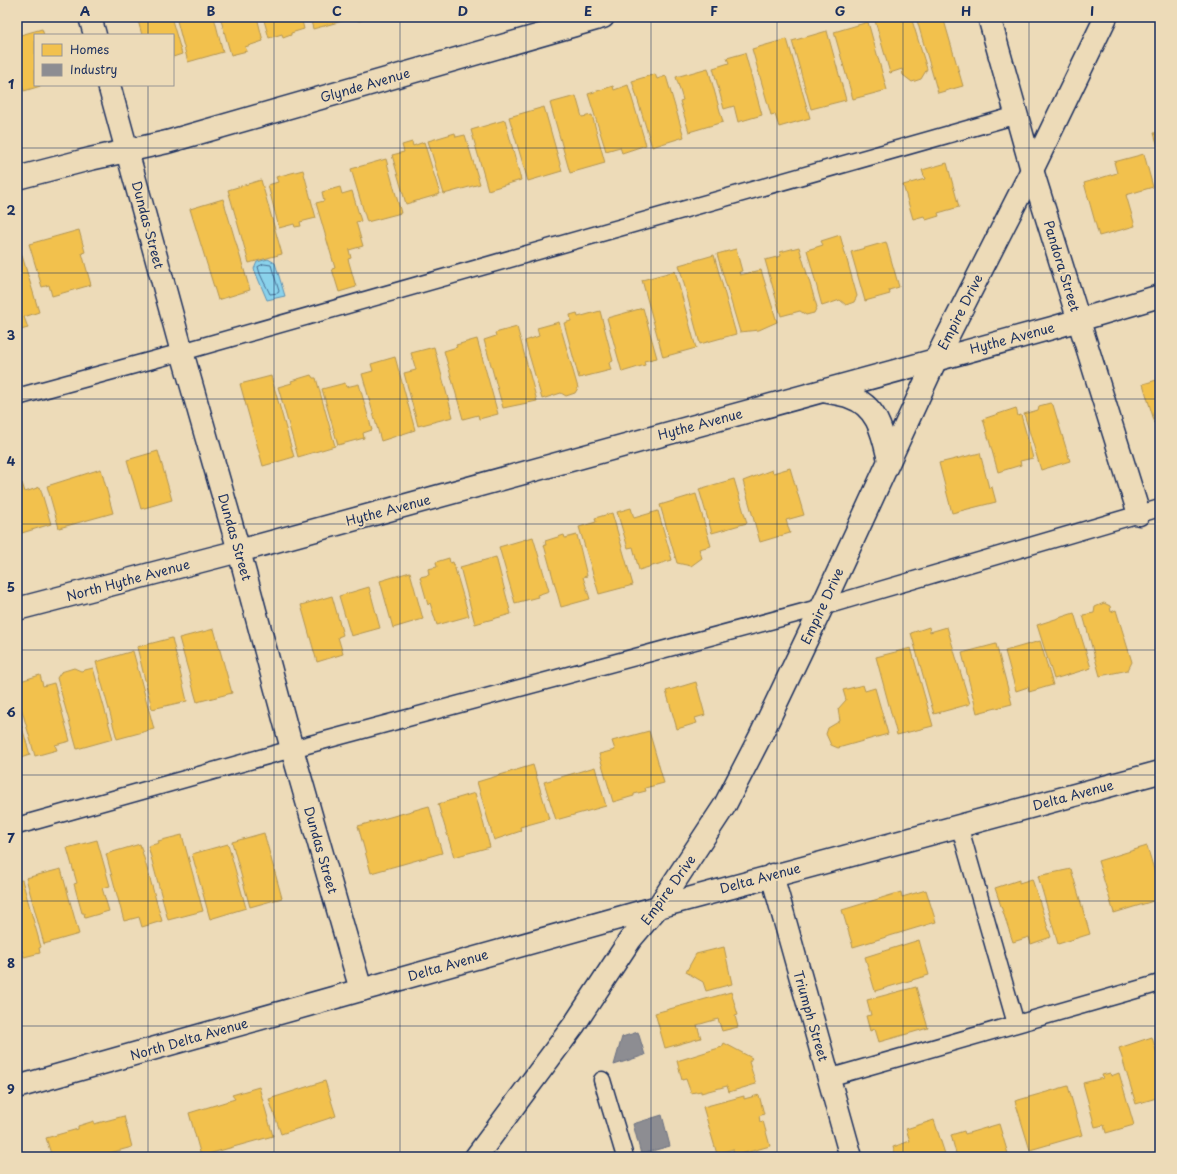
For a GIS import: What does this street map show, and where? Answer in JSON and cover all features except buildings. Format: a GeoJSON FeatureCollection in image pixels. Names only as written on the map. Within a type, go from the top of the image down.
{"type":"FeatureCollection","features":[{"type":"Feature","properties":{"kind":"street"},"geometry":{"type":"LineString","coordinates":[[90,17],[95,34]]}},
{"type":"Feature","properties":{"kind":"street","name":"Glynde Avenue"},"geometry":{"type":"LineString","coordinates":[[17,178],[127,150],[167,142],[603,17]]}},
{"type":"Feature","properties":{"kind":"street","name":"Pandora Street"},"geometry":{"type":"LineString","coordinates":[[989,17],[1032,170],[1139,514]]}},
{"type":"Feature","properties":{"kind":"street","name":"Empire Drive"},"geometry":{"type":"LineString","coordinates":[[476,1157],[574,1025],[630,940],[658,907],[724,805],[760,737],[822,607],[936,359],[1032,170],[1106,17]]}},
{"type":"Feature","properties":{"kind":"street","name":"Dundas Street"},"geometry":{"type":"LineString","coordinates":[[109,86],[182,352],[239,551],[292,749],[361,990]]}},
{"type":"Feature","properties":{"kind":"street","name":"Hythe Avenue"},"geometry":{"type":"LineString","coordinates":[[239,551],[1079,320],[1160,296]]}},
{"type":"Feature","properties":{"kind":"street"},"geometry":{"type":"LineString","coordinates":[[821,390],[851,397],[866,406],[877,419],[889,460]]}},
{"type":"Feature","properties":{"kind":"street","name":"North Hythe Avenue"},"geometry":{"type":"LineString","coordinates":[[17,609],[239,551]]}},
{"type":"Feature","properties":{"kind":"street","name":"Delta Avenue"},"geometry":{"type":"LineString","coordinates":[[361,990],[772,875],[1160,772]]}},
{"type":"Feature","properties":{"kind":"street","name":"Triumph Street"},"geometry":{"type":"LineString","coordinates":[[772,875],[851,1157]]}},
{"type":"Feature","properties":{"kind":"street","name":"North Delta Avenue"},"geometry":{"type":"LineString","coordinates":[[17,1087],[361,990]]}},
{"type":"Feature","properties":{"kind":"lane"},"geometry":{"type":"LineString","coordinates":[[17,397],[182,352],[1017,115]]}},
{"type":"Feature","properties":{"kind":"lane"},"geometry":{"type":"LineString","coordinates":[[17,826],[292,749],[822,607],[1160,508]]}},
{"type":"Feature","properties":{"kind":"lane"},"geometry":{"type":"LineString","coordinates":[[959,825],[1016,1024]]}},
{"type":"Feature","properties":{"kind":"lane"},"geometry":{"type":"LineString","coordinates":[[828,1078],[1160,983]]}},
{"type":"Feature","properties":{"kind":"lane"},"geometry":{"type":"LineString","coordinates":[[602,1080],[624,1157]]}},
{"type":"Feature","properties":{"kind":"water"},"geometry":{"type":"Polygon","coordinates":[[[268,259],[275,263],[285,296],[267,300],[254,269],[257,262],[268,259]]]}}]}
